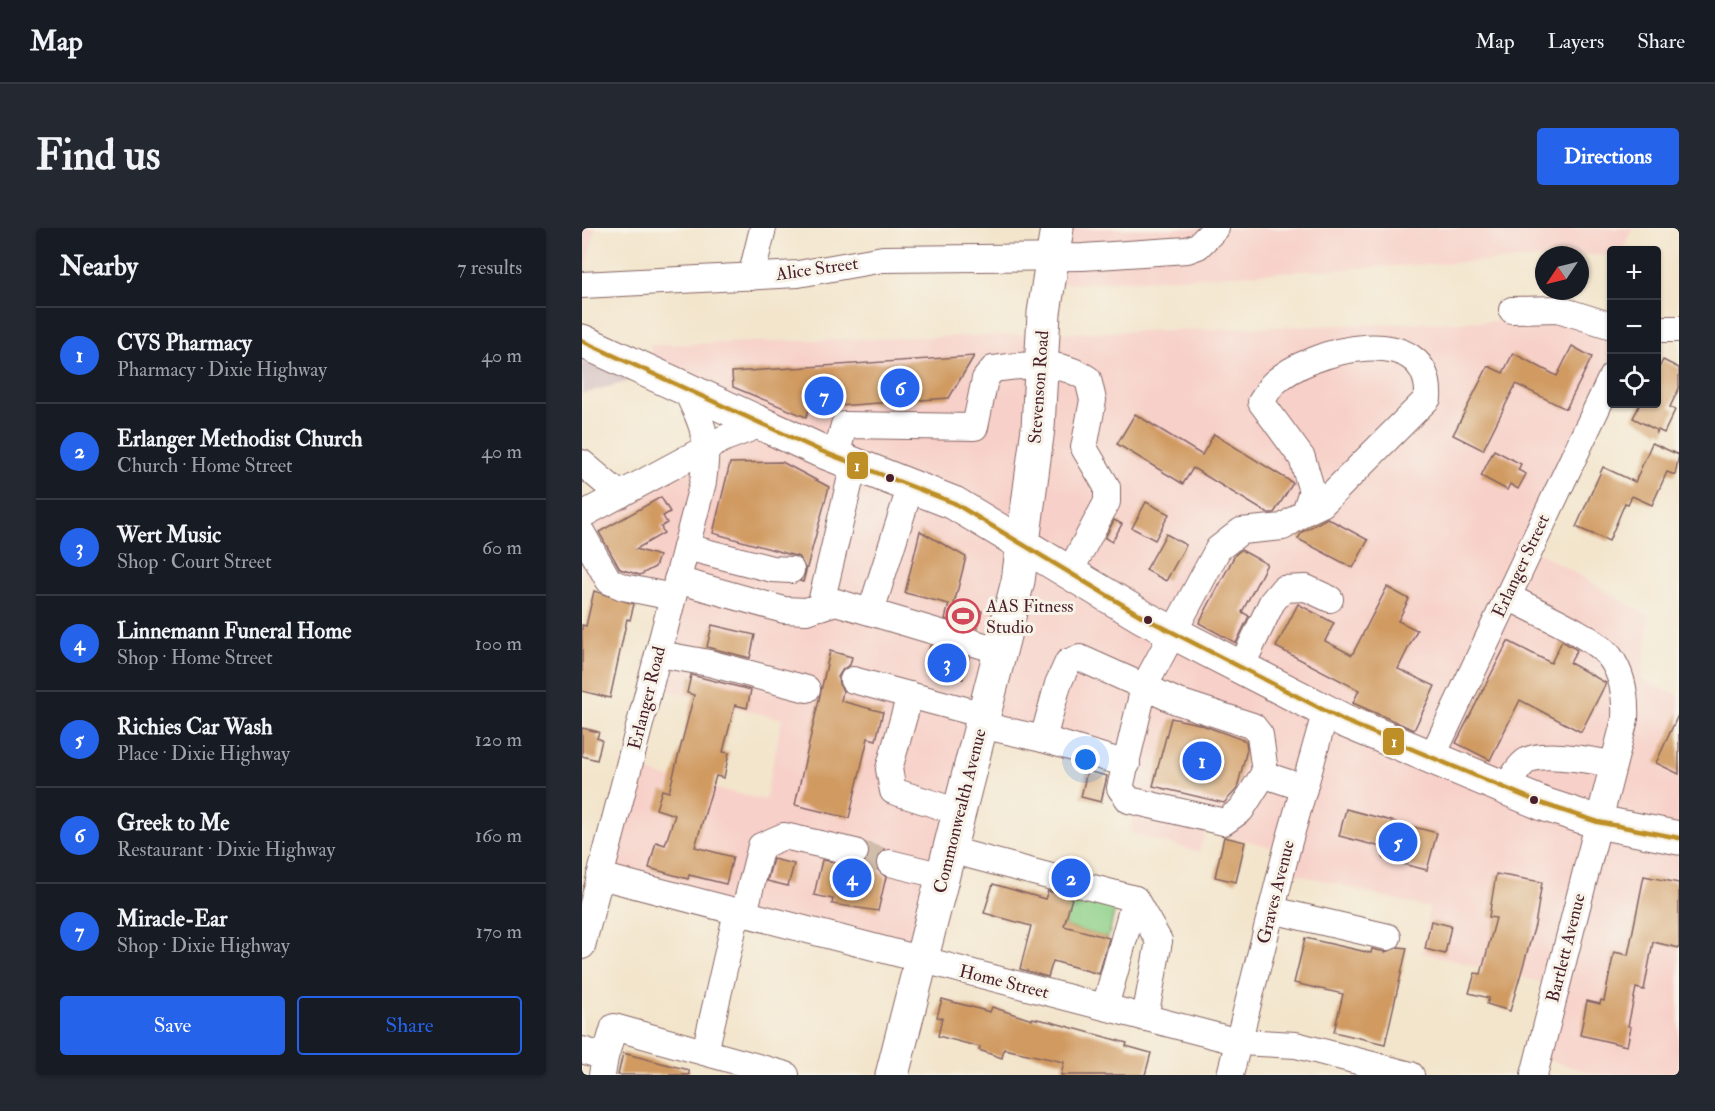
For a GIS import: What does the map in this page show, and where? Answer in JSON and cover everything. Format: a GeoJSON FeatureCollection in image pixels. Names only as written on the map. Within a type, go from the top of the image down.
{"type":"FeatureCollection","features":[{"type":"Feature","properties":{"kind":"main road","name":"Stevenson Road"},"geometry":{"type":"LineString","coordinates":[[1023,546],[1038,428],[1040,363],[1055,243]]}},
{"type":"Feature","properties":{"kind":"main road"},"geometry":{"type":"LineString","coordinates":[[582,341],[762,424],[954,503],[1023,546],[1173,632],[1326,710],[1506,788],[1598,822],[1679,838]]}},
{"type":"Feature","properties":{"kind":"main road","name":"Commonwealth Avenue"},"geometry":{"type":"LineString","coordinates":[[891,1075],[1001,651],[1018,581],[1023,546]]}},
{"type":"Feature","properties":{"kind":"street"},"geometry":{"type":"LineString","coordinates":[[751,277],[763,228]]}},
{"type":"Feature","properties":{"kind":"street","name":"Alice Street"},"geometry":{"type":"LineString","coordinates":[[582,285],[798,274],[883,259],[1055,243],[1187,250],[1198,246],[1216,228]]}},
{"type":"Feature","properties":{"kind":"street"},"geometry":{"type":"LineString","coordinates":[[1512,310],[1558,309],[1607,325]]}},
{"type":"Feature","properties":{"kind":"street"},"geometry":{"type":"LineString","coordinates":[[1661,329],[1679,329]]}},
{"type":"Feature","properties":{"kind":"street"},"geometry":{"type":"LineString","coordinates":[[1043,739],[1058,684],[1068,662],[1080,658],[1144,687],[1176,701],[1252,726],[1260,735],[1264,772],[1241,810],[1224,822],[1129,800],[1120,788],[1144,687],[1218,549],[1241,531],[1283,526],[1322,504],[1428,398],[1428,382],[1422,365],[1398,351],[1365,346],[1332,352],[1273,383],[1261,402],[1302,458],[1312,490],[1305,512]]}},
{"type":"Feature","properties":{"kind":"street"},"geometry":{"type":"LineString","coordinates":[[820,607],[808,575],[845,460],[844,425],[975,427],[985,379],[993,369],[1040,363],[1078,372],[1088,379],[1093,400],[1084,448],[1107,487],[1107,502],[1069,573]]}},
{"type":"Feature","properties":{"kind":"street","name":"Erlanger Street"},"geometry":{"type":"LineString","coordinates":[[1432,757],[1607,384]]}},
{"type":"Feature","properties":{"kind":"street","name":"Erlanger Road"},"geometry":{"type":"LineString","coordinates":[[582,946],[703,482],[708,449],[700,418],[685,388]]}},
{"type":"Feature","properties":{"kind":"street"},"geometry":{"type":"LineString","coordinates":[[582,515],[737,433],[762,424]]}},
{"type":"Feature","properties":{"kind":"street"},"geometry":{"type":"LineString","coordinates":[[582,463],[620,495]]}},
{"type":"Feature","properties":{"kind":"street"},"geometry":{"type":"LineString","coordinates":[[872,611],[911,485]]}},
{"type":"Feature","properties":{"kind":"street"},"geometry":{"type":"LineString","coordinates":[[582,532],[609,581],[623,587],[675,588],[784,610],[806,611],[836,602],[1001,651]]}},
{"type":"Feature","properties":{"kind":"street"},"geometry":{"type":"LineString","coordinates":[[686,547],[772,569],[808,575]]}},
{"type":"Feature","properties":{"kind":"street"},"geometry":{"type":"LineString","coordinates":[[1241,667],[1272,602],[1283,589],[1306,588],[1330,599]]}},
{"type":"Feature","properties":{"kind":"street","name":"Bartlett Avenue"},"geometry":{"type":"LineString","coordinates":[[1507,596],[1587,639],[1609,655],[1617,669],[1626,701],[1625,719],[1534,1075]]}},
{"type":"Feature","properties":{"kind":"street"},"geometry":{"type":"LineString","coordinates":[[658,654],[709,663],[807,689]]}},
{"type":"Feature","properties":{"kind":"street"},"geometry":{"type":"LineString","coordinates":[[853,680],[910,695],[1126,764]]}},
{"type":"Feature","properties":{"kind":"street"},"geometry":{"type":"LineString","coordinates":[[910,695],[889,769],[889,782],[893,791],[959,812]]}},
{"type":"Feature","properties":{"kind":"street","name":"Graves Avenue"},"geometry":{"type":"LineString","coordinates":[[1230,1075],[1326,710]]}},
{"type":"Feature","properties":{"kind":"street"},"geometry":{"type":"LineString","coordinates":[[1506,788],[1524,762],[1531,758],[1564,758],[1613,764]]}},
{"type":"Feature","properties":{"kind":"street"},"geometry":{"type":"LineString","coordinates":[[1264,772],[1271,777],[1304,788]]}},
{"type":"Feature","properties":{"kind":"street"},"geometry":{"type":"LineString","coordinates":[[705,1052],[740,912],[761,846],[784,836],[855,852]]}},
{"type":"Feature","properties":{"kind":"street"},"geometry":{"type":"LineString","coordinates":[[890,863],[946,863],[1135,899],[1159,941],[1145,1018]]}},
{"type":"Feature","properties":{"kind":"street","name":"Home Street"},"geometry":{"type":"LineString","coordinates":[[600,876],[1239,1042],[1296,1045],[1411,1075]]}},
{"type":"Feature","properties":{"kind":"street"},"geometry":{"type":"LineString","coordinates":[[1105,1007],[1135,899]]}},
{"type":"Feature","properties":{"kind":"street"},"geometry":{"type":"LineString","coordinates":[[1272,910],[1388,937]]}},
{"type":"Feature","properties":{"kind":"street"},"geometry":{"type":"LineString","coordinates":[[596,1061],[614,1027],[786,1075]]}},
{"type":"Feature","properties":{"kind":"shaded area"},"geometry":{"type":"Polygon","coordinates":[[[582,228],[596,228],[582,285],[582,228]]]}},
{"type":"Feature","properties":{"kind":"shaded area"},"geometry":{"type":"Polygon","coordinates":[[[1057,228],[1633,228],[1626,246],[1607,246],[1607,255],[1589,255],[1589,246],[1535,246],[1535,258],[1048,285],[1057,228]]]}},
{"type":"Feature","properties":{"kind":"shaded area"},"geometry":{"type":"Polygon","coordinates":[[[1600,318],[1607,320],[1607,384],[1530,547],[1649,616],[1642,680],[1679,696],[1679,1075],[1601,1075],[1539,1058],[1556,986],[1422,953],[1429,908],[1282,870],[1286,851],[1206,830],[1199,852],[1130,833],[1136,804],[1109,797],[1114,772],[979,736],[922,960],[600,876],[629,768],[765,800],[782,719],[650,686],[670,608],[590,581],[582,565],[582,515],[737,433],[654,374],[650,345],[1600,318]]]}},
{"type":"Feature","properties":{"kind":"shaded area"},"geometry":{"type":"Polygon","coordinates":[[[582,340],[654,374],[582,394],[582,340]]]}},
{"type":"Feature","properties":{"kind":"green space"},"geometry":{"type":"Polygon","coordinates":[[[1073,893],[1116,904],[1108,938],[1064,926],[1073,893]]]}},
{"type":"Feature","properties":{"kind":"building"},"geometry":{"type":"Polygon","coordinates":[[[1572,346],[1592,357],[1566,409],[1516,384],[1483,450],[1453,435],[1488,366],[1503,373],[1513,353],[1557,376],[1572,346]]]}},
{"type":"Feature","properties":{"kind":"building"},"geometry":{"type":"Polygon","coordinates":[[[974,356],[949,398],[810,408],[806,417],[733,387],[732,372],[974,356]]]}},
{"type":"Feature","properties":{"kind":"building"},"geometry":{"type":"Polygon","coordinates":[[[1663,360],[1679,368],[1679,388],[1670,407],[1675,410],[1664,433],[1658,430],[1656,434],[1656,430],[1633,418],[1638,408],[1661,408],[1661,364],[1663,360]]]}},
{"type":"Feature","properties":{"kind":"building"},"geometry":{"type":"Polygon","coordinates":[[[1135,414],[1202,455],[1214,434],[1293,483],[1274,513],[1267,513],[1193,468],[1183,484],[1117,444],[1135,414]]]}},
{"type":"Feature","properties":{"kind":"building"},"geometry":{"type":"Polygon","coordinates":[[[1652,443],[1679,455],[1675,475],[1667,472],[1652,505],[1632,496],[1628,504],[1625,503],[1609,541],[1576,527],[1603,467],[1635,482],[1652,443]]]}},
{"type":"Feature","properties":{"kind":"building"},"geometry":{"type":"Polygon","coordinates":[[[1494,450],[1521,464],[1518,470],[1526,474],[1518,489],[1510,484],[1507,490],[1481,476],[1494,450]]]}},
{"type":"Feature","properties":{"kind":"building"},"geometry":{"type":"Polygon","coordinates":[[[782,462],[829,487],[803,582],[800,581],[806,570],[799,557],[713,533],[730,463],[782,462]]]}},
{"type":"Feature","properties":{"kind":"building"},"geometry":{"type":"Polygon","coordinates":[[[661,497],[670,512],[663,516],[667,523],[661,527],[664,533],[636,549],[659,556],[655,567],[640,575],[620,569],[599,532],[661,497]]]}},
{"type":"Feature","properties":{"kind":"building"},"geometry":{"type":"Polygon","coordinates":[[[1146,502],[1169,514],[1155,540],[1132,528],[1146,502]]]}},
{"type":"Feature","properties":{"kind":"building"},"geometry":{"type":"Polygon","coordinates":[[[1327,518],[1368,540],[1353,568],[1298,539],[1302,532],[1327,518]]]}},
{"type":"Feature","properties":{"kind":"building"},"geometry":{"type":"Polygon","coordinates":[[[1114,520],[1122,524],[1112,542],[1105,538],[1114,520]]]}},
{"type":"Feature","properties":{"kind":"building"},"geometry":{"type":"Polygon","coordinates":[[[920,531],[966,557],[954,604],[982,611],[978,628],[945,619],[949,604],[905,593],[920,531]]]}},
{"type":"Feature","properties":{"kind":"building"},"geometry":{"type":"Polygon","coordinates":[[[1166,534],[1186,545],[1166,581],[1146,570],[1166,534]]]}},
{"type":"Feature","properties":{"kind":"building"},"geometry":{"type":"Polygon","coordinates":[[[1241,550],[1267,564],[1242,612],[1249,616],[1236,643],[1199,623],[1235,555],[1241,550]]]}},
{"type":"Feature","properties":{"kind":"building"},"geometry":{"type":"Polygon","coordinates":[[[1387,587],[1409,599],[1398,621],[1417,630],[1398,669],[1435,686],[1414,730],[1353,703],[1359,690],[1276,647],[1298,604],[1334,623],[1325,641],[1352,655],[1387,587]]]}},
{"type":"Feature","properties":{"kind":"building"},"geometry":{"type":"Polygon","coordinates":[[[594,591],[634,604],[630,620],[627,619],[610,698],[582,691],[582,625],[586,626],[594,591]]]}},
{"type":"Feature","properties":{"kind":"building"},"geometry":{"type":"Polygon","coordinates":[[[712,625],[755,635],[750,658],[707,647],[712,625]]]}},
{"type":"Feature","properties":{"kind":"building"},"geometry":{"type":"Polygon","coordinates":[[[1508,641],[1551,663],[1562,641],[1577,650],[1570,663],[1606,683],[1581,732],[1520,700],[1490,760],[1456,743],[1508,641]]]}},
{"type":"Feature","properties":{"kind":"building"},"geometry":{"type":"Polygon","coordinates":[[[930,646],[969,657],[963,679],[924,668],[930,646]]]}},
{"type":"Feature","properties":{"kind":"building"},"geometry":{"type":"Polygon","coordinates":[[[830,651],[852,657],[850,665],[843,669],[838,677],[843,691],[841,701],[883,712],[876,740],[868,738],[849,818],[795,805],[830,651]]]}},
{"type":"Feature","properties":{"kind":"building"},"geometry":{"type":"Polygon","coordinates":[[[691,675],[751,690],[747,708],[735,705],[723,752],[729,753],[724,778],[716,776],[695,847],[733,857],[726,884],[689,875],[688,879],[649,868],[656,842],[665,845],[675,815],[656,809],[662,790],[669,792],[694,695],[687,693],[691,675]]]}},
{"type":"Feature","properties":{"kind":"building"},"geometry":{"type":"Polygon","coordinates":[[[1679,713],[1679,774],[1656,763],[1679,713]]]}},
{"type":"Feature","properties":{"kind":"building"},"geometry":{"type":"Polygon","coordinates":[[[1171,718],[1199,724],[1246,741],[1247,749],[1237,789],[1224,803],[1153,786],[1171,718]]]}},
{"type":"Feature","properties":{"kind":"building"},"geometry":{"type":"Polygon","coordinates":[[[582,728],[599,732],[597,738],[602,740],[597,760],[582,756],[582,728]]]}},
{"type":"Feature","properties":{"kind":"building"},"geometry":{"type":"Polygon","coordinates":[[[1087,771],[1107,776],[1101,802],[1081,797],[1087,771]]]}},
{"type":"Feature","properties":{"kind":"building"},"geometry":{"type":"Polygon","coordinates":[[[1346,809],[1437,833],[1427,870],[1383,859],[1385,848],[1339,836],[1346,809]]]}},
{"type":"Feature","properties":{"kind":"building"},"geometry":{"type":"Polygon","coordinates":[[[1224,837],[1245,842],[1236,882],[1215,877],[1224,837]]]}},
{"type":"Feature","properties":{"kind":"building"},"geometry":{"type":"Polygon","coordinates":[[[868,846],[884,849],[875,860],[876,868],[886,877],[878,911],[832,904],[833,899],[814,895],[822,860],[860,866],[869,856],[868,846]]]}},
{"type":"Feature","properties":{"kind":"building"},"geometry":{"type":"Polygon","coordinates":[[[773,859],[794,864],[788,886],[767,881],[773,859]]]}},
{"type":"Feature","properties":{"kind":"building"},"geometry":{"type":"Polygon","coordinates":[[[1496,874],[1542,882],[1535,925],[1510,1011],[1487,1004],[1489,998],[1469,993],[1475,973],[1481,974],[1496,918],[1489,917],[1496,874]]]}},
{"type":"Feature","properties":{"kind":"building"},"geometry":{"type":"Polygon","coordinates":[[[1644,876],[1679,883],[1679,948],[1653,942],[1644,990],[1636,988],[1628,1026],[1631,1027],[1627,1046],[1580,1035],[1587,1001],[1600,1004],[1601,1000],[1604,1001],[1614,952],[1628,955],[1644,876]]]}},
{"type":"Feature","properties":{"kind":"building"},"geometry":{"type":"Polygon","coordinates":[[[993,884],[1045,899],[1048,891],[1072,898],[1064,926],[1109,938],[1099,974],[1053,961],[1048,977],[1020,969],[1031,926],[984,913],[993,884]]]}},
{"type":"Feature","properties":{"kind":"building"},"geometry":{"type":"Polygon","coordinates":[[[1431,921],[1451,926],[1445,954],[1425,949],[1431,921]]]}},
{"type":"Feature","properties":{"kind":"building"},"geometry":{"type":"Polygon","coordinates":[[[1305,938],[1371,953],[1372,949],[1385,952],[1399,947],[1407,948],[1385,1044],[1334,1032],[1343,994],[1294,983],[1305,938]]]}},
{"type":"Feature","properties":{"kind":"building"},"geometry":{"type":"Polygon","coordinates":[[[942,999],[990,1012],[992,1007],[1032,1020],[1032,1018],[1051,1022],[1127,1043],[1126,1046],[1151,1053],[1145,1075],[1061,1075],[1064,1062],[1004,1049],[1002,1058],[979,1050],[980,1047],[938,1036],[942,1018],[937,1017],[942,999]]]}},
{"type":"Feature","properties":{"kind":"building"},"geometry":{"type":"Polygon","coordinates":[[[623,1053],[689,1070],[689,1075],[618,1075],[623,1053]]]}},
{"type":"Feature","properties":{"kind":"tunnel"},"geometry":{"type":"LineString","coordinates":[[855,852],[890,863]]}},
{"type":"Feature","properties":{"kind":"transit line","name":"1"},"geometry":{"type":"LineString","coordinates":[[582,341],[821,451],[954,503],[1143,617],[1345,721],[1543,804],[1598,822],[1679,838]]}},
{"type":"Feature","properties":{"kind":"place","name":"Greek to Me"},"geometry":{"type":"Point","coordinates":[900,388]}},
{"type":"Feature","properties":{"kind":"place","name":"Miracle-Ear"},"geometry":{"type":"Point","coordinates":[824,396]}},
{"type":"Feature","properties":{"kind":"place","name":"AAS Fitness Studio"},"geometry":{"type":"Point","coordinates":[963,616]}},
{"type":"Feature","properties":{"kind":"place","name":"Wert Music"},"geometry":{"type":"Point","coordinates":[947,663]}},
{"type":"Feature","properties":{"kind":"place","name":"CVS Pharmacy"},"geometry":{"type":"Point","coordinates":[1202,761]}},
{"type":"Feature","properties":{"kind":"place","name":"Richies Car Wash"},"geometry":{"type":"Point","coordinates":[1398,842]}},
{"type":"Feature","properties":{"kind":"place","name":"Linnemann Funeral Home"},"geometry":{"type":"Point","coordinates":[852,878]}},
{"type":"Feature","properties":{"kind":"place","name":"Erlanger Methodist Church"},"geometry":{"type":"Point","coordinates":[1071,878]}}]}
